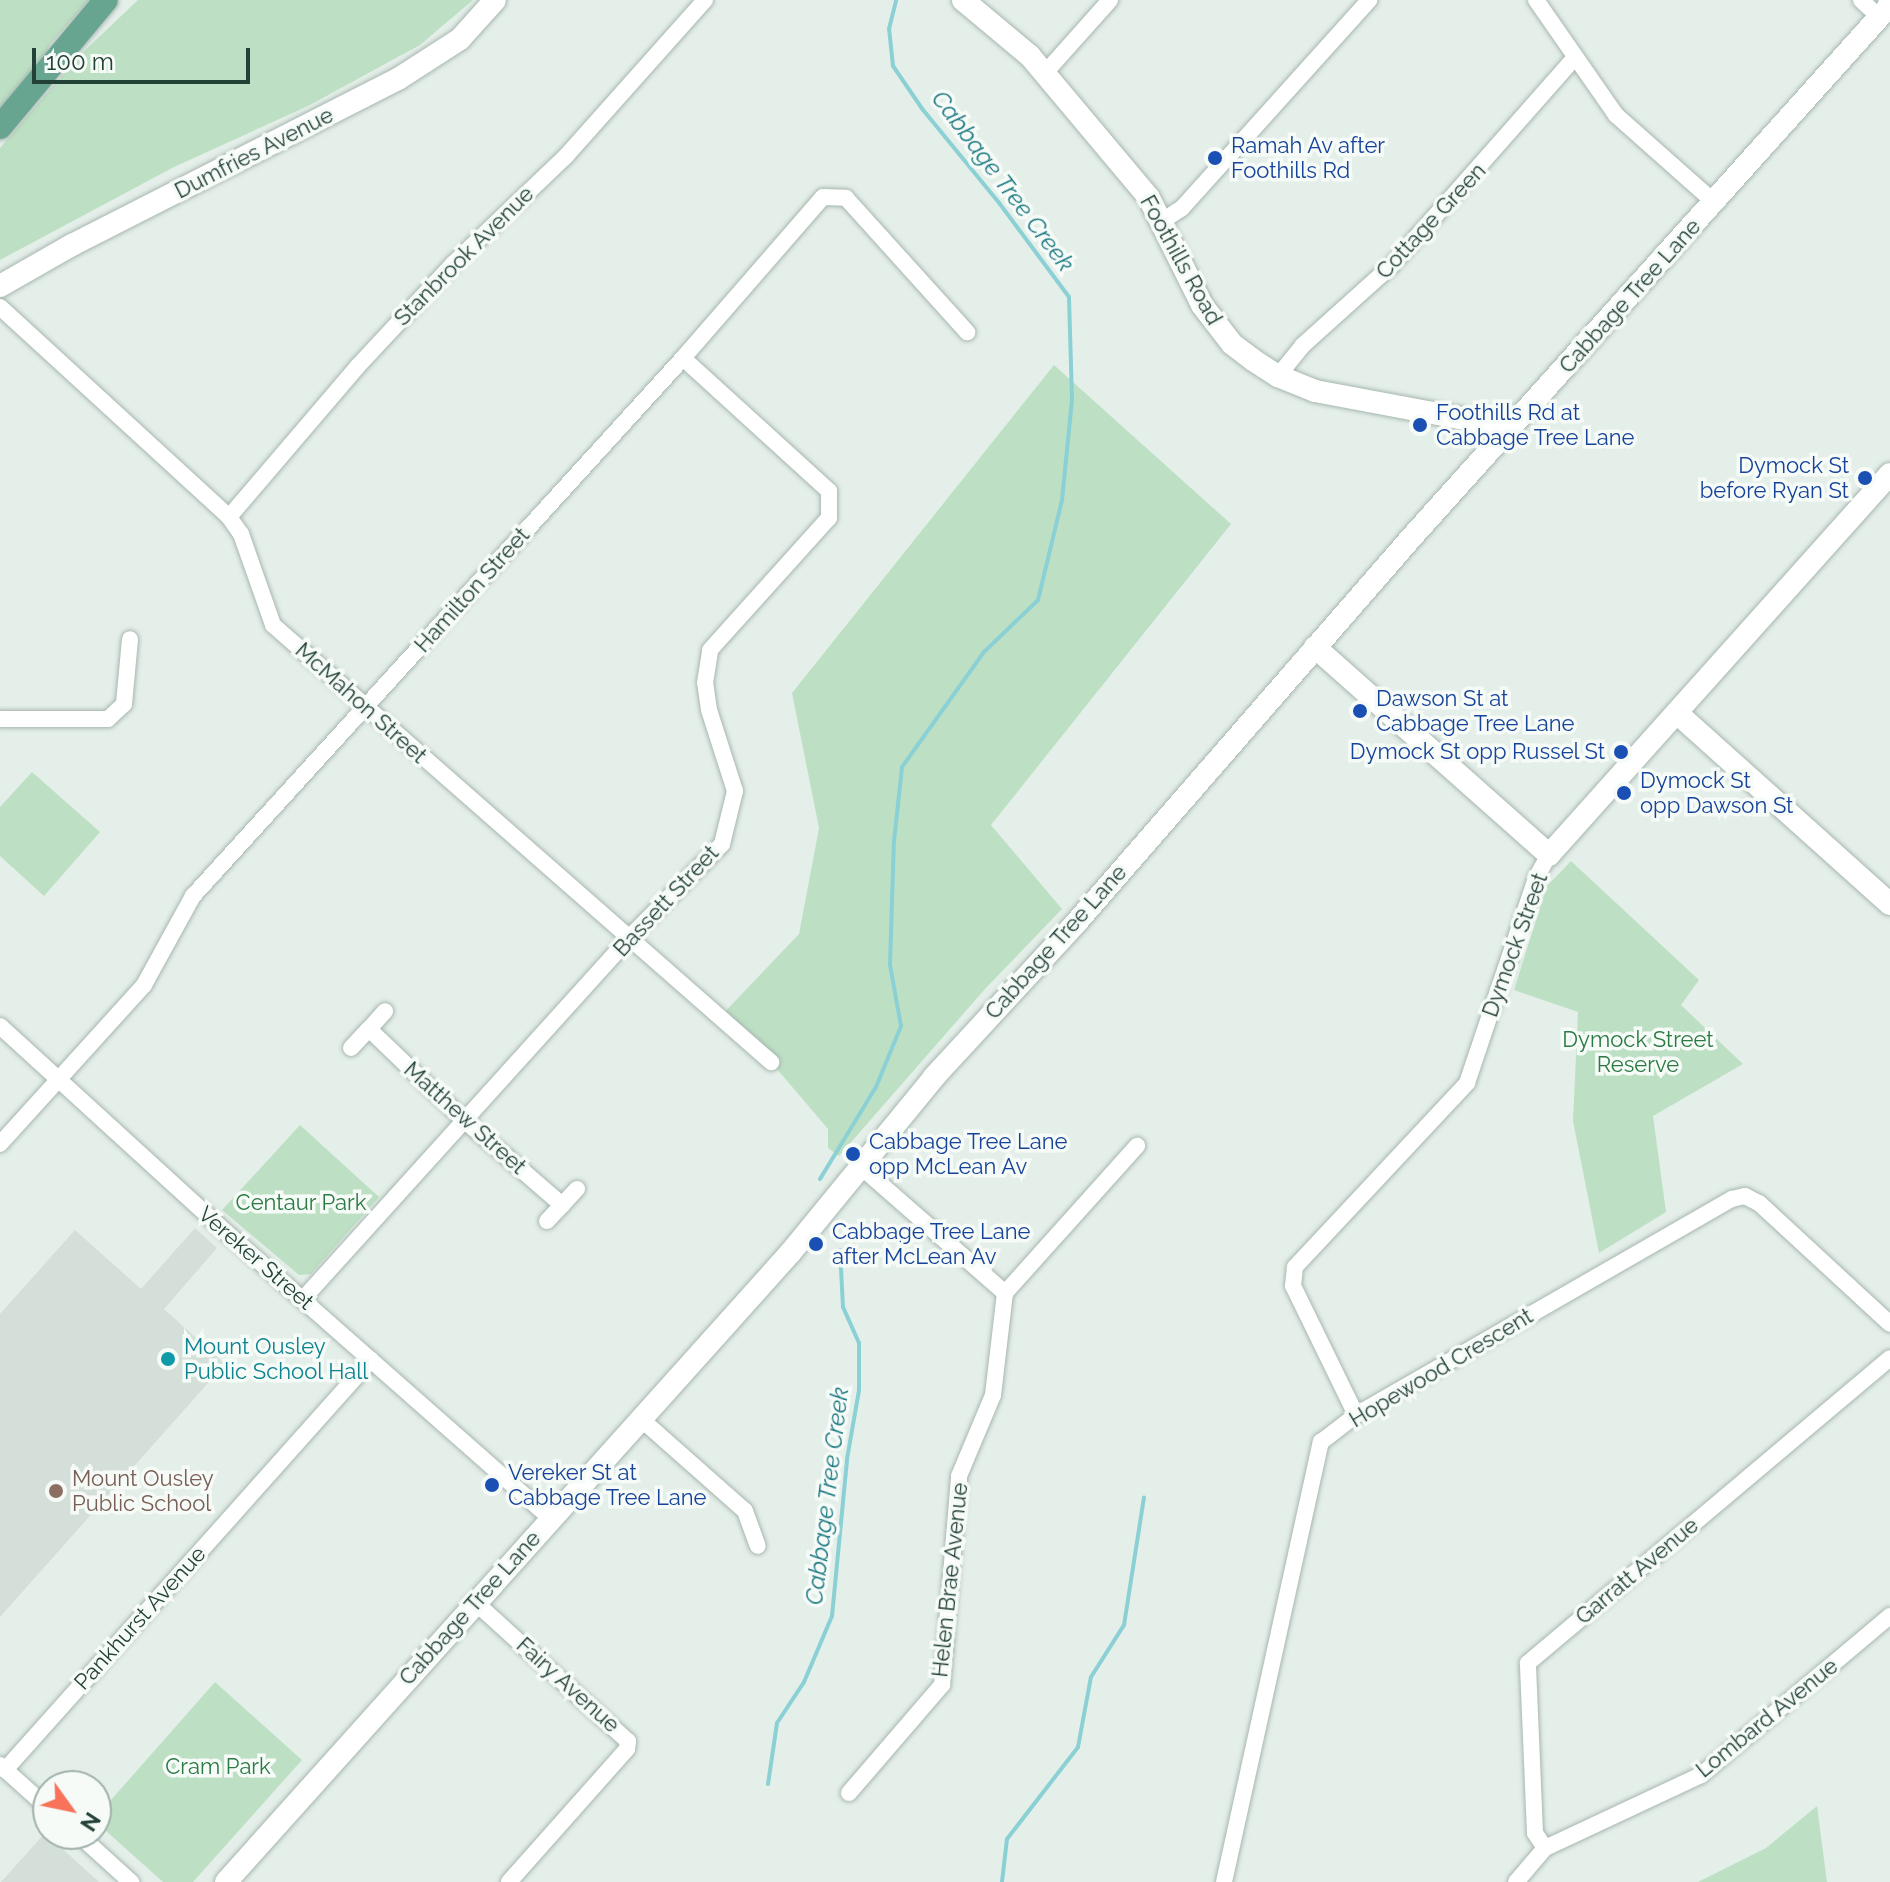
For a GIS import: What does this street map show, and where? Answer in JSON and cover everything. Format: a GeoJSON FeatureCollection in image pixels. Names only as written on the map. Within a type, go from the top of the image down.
{"type":"FeatureCollection","features":[{"type":"Feature","properties":{"kind":"main road"},"geometry":{"type":"LineString","coordinates":[[0,127],[106,0]]}},
{"type":"Feature","properties":{"kind":"main road"},"geometry":{"type":"LineString","coordinates":[[41,80],[124,0]]}},
{"type":"Feature","properties":{"kind":"main road","name":"Dumfries Avenue"},"geometry":{"type":"LineString","coordinates":[[0,286],[72,245],[398,79],[460,39],[495,0]]}},
{"type":"Feature","properties":{"kind":"main road","name":"Foothills Road"},"geometry":{"type":"LineString","coordinates":[[963,0],[1016,43],[1045,73],[1149,198],[1214,323],[1232,344],[1278,376],[1315,391],[1480,422],[1506,431]]}},
{"type":"Feature","properties":{"kind":"main road","name":"Cabbage Tree Lane"},"geometry":{"type":"LineString","coordinates":[[226,1882],[791,1252],[934,1077],[1076,923],[1506,431],[1884,11]]}},
{"type":"Feature","properties":{"kind":"main road","name":"Dymock Street"},"geometry":{"type":"LineString","coordinates":[[1549,855],[1890,474]]}},
{"type":"Feature","properties":{"kind":"main road"},"geometry":{"type":"LineString","coordinates":[[1315,647],[1549,855]]}},
{"type":"Feature","properties":{"kind":"main road"},"geometry":{"type":"LineString","coordinates":[[1677,713],[1890,904]]}},
{"type":"Feature","properties":{"kind":"street","name":"Stanbrook Avenue"},"geometry":{"type":"LineString","coordinates":[[229,517],[367,355],[453,264],[566,156],[705,0]]}},
{"type":"Feature","properties":{"kind":"street"},"geometry":{"type":"LineString","coordinates":[[1045,73],[1110,0]]}},
{"type":"Feature","properties":{"kind":"street"},"geometry":{"type":"LineString","coordinates":[[1162,221],[1182,208],[1369,0]]}},
{"type":"Feature","properties":{"kind":"street"},"geometry":{"type":"LineString","coordinates":[[1536,0],[1616,115],[1714,202]]}},
{"type":"Feature","properties":{"kind":"street"},"geometry":{"type":"LineString","coordinates":[[1861,0],[1884,11]]}},
{"type":"Feature","properties":{"kind":"street","name":"Cottage Green"},"geometry":{"type":"LineString","coordinates":[[1278,376],[1302,346],[1391,266],[1575,57]]}},
{"type":"Feature","properties":{"kind":"street","name":"Hamilton Street"},"geometry":{"type":"LineString","coordinates":[[0,1144],[144,985],[193,896],[683,358],[823,197],[846,198],[967,332]]}},
{"type":"Feature","properties":{"kind":"street","name":"McMahon Street"},"geometry":{"type":"LineString","coordinates":[[0,307],[229,517],[241,534],[273,625],[771,1062]]}},
{"type":"Feature","properties":{"kind":"street","name":"Bassett Street"},"geometry":{"type":"LineString","coordinates":[[303,1299],[628,939],[722,844],[735,791],[709,710],[705,683],[710,650],[829,518],[829,491],[683,358]]}},
{"type":"Feature","properties":{"kind":"street"},"geometry":{"type":"LineString","coordinates":[[0,719],[108,719],[124,704],[130,639]]}},
{"type":"Feature","properties":{"kind":"street","name":"Dymock Street"},"geometry":{"type":"LineString","coordinates":[[1356,1415],[1293,1286],[1295,1267],[1467,1083],[1536,878],[1549,855]]}},
{"type":"Feature","properties":{"kind":"street"},"geometry":{"type":"LineString","coordinates":[[351,1048],[385,1011]]}},
{"type":"Feature","properties":{"kind":"street","name":"Vereker Street"},"geometry":{"type":"LineString","coordinates":[[0,1026],[550,1518]]}},
{"type":"Feature","properties":{"kind":"street","name":"Matthew Street"},"geometry":{"type":"LineString","coordinates":[[369,1029],[464,1120],[562,1205]]}},
{"type":"Feature","properties":{"kind":"street"},"geometry":{"type":"LineString","coordinates":[[860,1166],[1005,1293],[1137,1146]]}},
{"type":"Feature","properties":{"kind":"street"},"geometry":{"type":"LineString","coordinates":[[547,1221],[577,1189]]}},
{"type":"Feature","properties":{"kind":"street","name":"Hopewood Crescent"},"geometry":{"type":"LineString","coordinates":[[1224,1882],[1321,1442],[1356,1415],[1732,1199],[1745,1196],[1759,1203],[1890,1324]]}},
{"type":"Feature","properties":{"kind":"street","name":"Helen Brae Avenue"},"geometry":{"type":"LineString","coordinates":[[849,1793],[942,1685],[959,1476],[993,1395],[1005,1293]]}},
{"type":"Feature","properties":{"kind":"street","name":"Garratt Avenue"},"geometry":{"type":"LineString","coordinates":[[1545,1848],[1535,1833],[1528,1663],[1890,1358]]}},
{"type":"Feature","properties":{"kind":"street","name":"Pankhurst Avenue"},"geometry":{"type":"LineString","coordinates":[[3,1768],[371,1360]]}},
{"type":"Feature","properties":{"kind":"street"},"geometry":{"type":"LineString","coordinates":[[641,1419],[745,1511],[758,1546]]}},
{"type":"Feature","properties":{"kind":"street","name":"Fairy Avenue"},"geometry":{"type":"LineString","coordinates":[[475,1602],[625,1735],[628,1745],[515,1880]]}},
{"type":"Feature","properties":{"kind":"street","name":"Lombard Avenue"},"geometry":{"type":"LineString","coordinates":[[1516,1882],[1545,1848],[1701,1775],[1890,1616]]}},
{"type":"Feature","properties":{"kind":"street"},"geometry":{"type":"LineString","coordinates":[[3,1768],[32,1794]]}},
{"type":"Feature","properties":{"kind":"street"},"geometry":{"type":"LineString","coordinates":[[96,1850],[131,1882]]}},
{"type":"Feature","properties":{"kind":"shaded area","name":"Mount Ousley Public School"},"geometry":{"type":"Polygon","coordinates":[[[195,1228],[217,1248],[164,1309],[225,1364],[0,1617],[0,1314],[75,1230],[141,1289],[195,1228]]]}},
{"type":"Feature","properties":{"kind":"shaded area"},"geometry":{"type":"Polygon","coordinates":[[[32,1847],[32,1850],[64,1850],[99,1882],[1,1882],[32,1847]]]}},
{"type":"Feature","properties":{"kind":"green space"},"geometry":{"type":"Polygon","coordinates":[[[0,0],[89,0],[49,45],[43,68],[0,116],[0,0]]]}},
{"type":"Feature","properties":{"kind":"green space"},"geometry":{"type":"Polygon","coordinates":[[[138,0],[473,0],[420,45],[308,106],[174,167],[0,260],[0,148],[81,54],[138,0]]]}},
{"type":"Feature","properties":{"kind":"green space"},"geometry":{"type":"Polygon","coordinates":[[[1054,365],[1231,524],[991,825],[1062,909],[985,989],[839,1156],[828,1148],[828,1129],[771,1062],[719,1018],[799,934],[819,828],[792,693],[1054,365]]]}},
{"type":"Feature","properties":{"kind":"green space"},"geometry":{"type":"Polygon","coordinates":[[[32,772],[100,832],[44,896],[0,856],[0,807],[32,772]]]}},
{"type":"Feature","properties":{"kind":"green space","name":"Dymock Street Reserve"},"geometry":{"type":"Polygon","coordinates":[[[1571,861],[1699,980],[1681,1005],[1743,1064],[1653,1116],[1666,1212],[1599,1253],[1573,1121],[1578,1012],[1514,990],[1547,886],[1571,861]]]}},
{"type":"Feature","properties":{"kind":"green space","name":"Centaur Park"},"geometry":{"type":"Polygon","coordinates":[[[300,1125],[379,1197],[311,1274],[299,1275],[222,1210],[300,1125]]]}},
{"type":"Feature","properties":{"kind":"green space","name":"Cram Park"},"geometry":{"type":"Polygon","coordinates":[[[215,1682],[302,1760],[193,1882],[163,1882],[112,1836],[112,1799],[215,1682]]]}},
{"type":"Feature","properties":{"kind":"green space"},"geometry":{"type":"Polygon","coordinates":[[[1817,1806],[1827,1882],[1698,1882],[1766,1848],[1817,1806]]]}},
{"type":"Feature","properties":{"kind":"waterway","name":"Cabbage Tree Creek"},"geometry":{"type":"LineString","coordinates":[[820,1179],[876,1087],[901,1026],[890,965],[894,841],[902,767],[984,652],[1038,600],[1062,500],[1072,399],[1069,297],[1000,204],[923,110],[893,66],[889,29],[896,0]]}},
{"type":"Feature","properties":{"kind":"waterway","name":"Cabbage Tree Creek"},"geometry":{"type":"LineString","coordinates":[[768,1784],[777,1723],[804,1682],[832,1616],[847,1459],[859,1390],[859,1343],[843,1307],[840,1250]]}},
{"type":"Feature","properties":{"kind":"waterway"},"geometry":{"type":"LineString","coordinates":[[1002,1882],[1007,1839],[1078,1747],[1091,1677],[1124,1625],[1144,1498]]}},
{"type":"Feature","properties":{"kind":"place","name":"Ramah Av after Foothills Rd"},"geometry":{"type":"Point","coordinates":[1215,158]}},
{"type":"Feature","properties":{"kind":"place","name":"Foothills Rd at Cabbage Tree Lane"},"geometry":{"type":"Point","coordinates":[1420,425]}},
{"type":"Feature","properties":{"kind":"place","name":"Dymock St before Ryan St"},"geometry":{"type":"Point","coordinates":[1865,478]}},
{"type":"Feature","properties":{"kind":"place","name":"Dawson St at Cabbage Tree Lane"},"geometry":{"type":"Point","coordinates":[1360,711]}},
{"type":"Feature","properties":{"kind":"place","name":"Dymock St opp Russel St"},"geometry":{"type":"Point","coordinates":[1621,752]}},
{"type":"Feature","properties":{"kind":"place","name":"Dymock St opp Dawson St"},"geometry":{"type":"Point","coordinates":[1624,793]}},
{"type":"Feature","properties":{"kind":"place","name":"Cabbage Tree Lane opp McLean Av"},"geometry":{"type":"Point","coordinates":[853,1154]}},
{"type":"Feature","properties":{"kind":"place","name":"Cabbage Tree Lane after McLean Av"},"geometry":{"type":"Point","coordinates":[816,1244]}},
{"type":"Feature","properties":{"kind":"place","name":"Mount Ousley Public School Hall"},"geometry":{"type":"Point","coordinates":[168,1359]}},
{"type":"Feature","properties":{"kind":"place","name":"Vereker St at Cabbage Tree Lane"},"geometry":{"type":"Point","coordinates":[492,1485]}},
{"type":"Feature","properties":{"kind":"place","name":"Mount Ousley Public School"},"geometry":{"type":"Point","coordinates":[56,1491]}}]}
